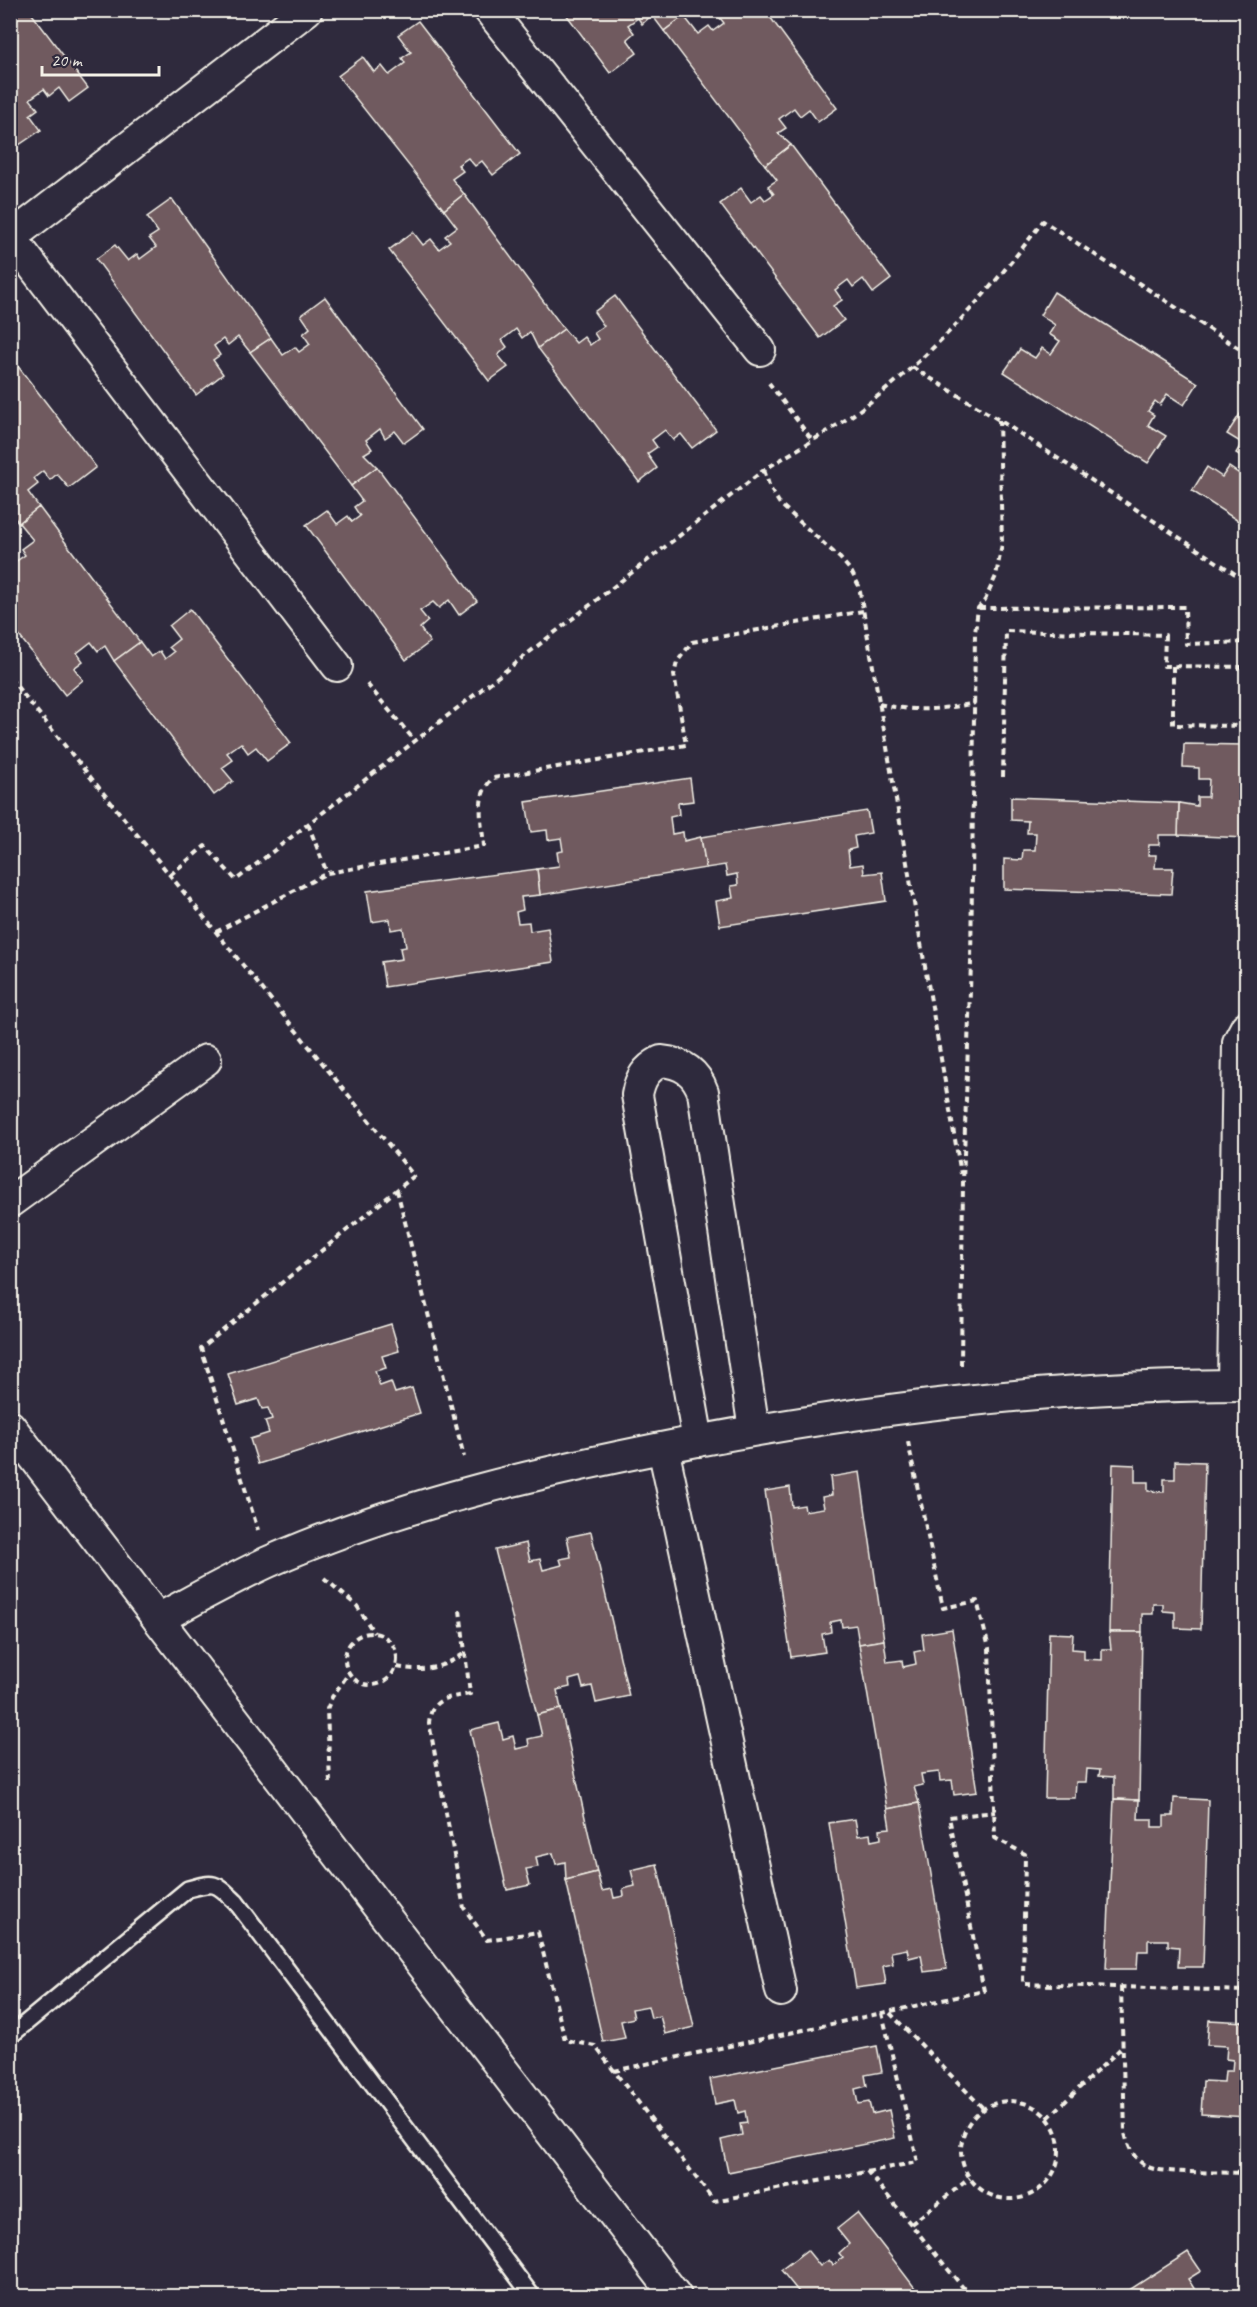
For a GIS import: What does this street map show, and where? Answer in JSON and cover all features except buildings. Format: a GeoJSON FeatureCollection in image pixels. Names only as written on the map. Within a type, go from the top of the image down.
{"type":"FeatureCollection","features":[{"type":"Feature","properties":{"kind":"street"},"geometry":{"type":"LineString","coordinates":[[307,10],[11,237],[338,666]]}},
{"type":"Feature","properties":{"kind":"street"},"geometry":{"type":"LineString","coordinates":[[489,10],[760,351]]}},
{"type":"Feature","properties":{"kind":"street"},"geometry":{"type":"LineString","coordinates":[[158,1619],[281,1557],[387,1518],[521,1478],[754,1430],[901,1409],[1086,1390],[1240,1385],[1238,1042],[1246,1027]]}},
{"type":"Feature","properties":{"kind":"street"},"geometry":{"type":"LineString","coordinates":[[10,1202],[206,1060]]}},
{"type":"Feature","properties":{"kind":"street"},"geometry":{"type":"LineString","coordinates":[[698,1441],[637,1095],[639,1082],[646,1071],[661,1061],[683,1065],[699,1081],[703,1092],[754,1430]]}},
{"type":"Feature","properties":{"kind":"street"},"geometry":{"type":"LineString","coordinates":[[10,1426],[676,2296]]}},
{"type":"Feature","properties":{"kind":"street"},"geometry":{"type":"LineString","coordinates":[[663,1448],[781,1991]]}},
{"type":"Feature","properties":{"kind":"lane"},"geometry":{"type":"LineString","coordinates":[[10,2036],[188,1889],[208,1883],[219,1886],[236,1902],[468,2214],[532,2296]]}},
{"type":"Feature","properties":{"kind":"path"},"geometry":{"type":"LineString","coordinates":[[170,875],[205,846],[236,880],[764,470],[854,414],[912,367],[981,299],[1043,221],[1246,353]]}},
{"type":"Feature","properties":{"kind":"path"},"geometry":{"type":"LineString","coordinates":[[760,351],[763,370],[769,383],[812,440]]}},
{"type":"Feature","properties":{"kind":"path"},"geometry":{"type":"LineString","coordinates":[[912,367],[999,420],[1246,581]]}},
{"type":"Feature","properties":{"kind":"path"},"geometry":{"type":"LineString","coordinates":[[961,1402],[963,1182],[971,963],[975,633],[978,608],[991,589],[1000,560],[1002,544],[999,420]]}},
{"type":"Feature","properties":{"kind":"path"},"geometry":{"type":"LineString","coordinates":[[764,470],[770,488],[780,504],[792,517],[808,527],[851,571],[859,586],[963,1182]]}},
{"type":"Feature","properties":{"kind":"path"},"geometry":{"type":"LineString","coordinates":[[978,608],[1185,608],[1185,644],[1246,642]]}},
{"type":"Feature","properties":{"kind":"path"},"geometry":{"type":"LineString","coordinates":[[216,932],[327,873],[484,846],[481,797],[493,778],[686,745],[674,675],[676,662],[692,642],[863,611]]}},
{"type":"Feature","properties":{"kind":"path"},"geometry":{"type":"LineString","coordinates":[[1003,777],[1006,631],[1165,635],[1164,666],[1246,667]]}},
{"type":"Feature","properties":{"kind":"path"},"geometry":{"type":"LineString","coordinates":[[338,666],[364,681],[414,741]]}},
{"type":"Feature","properties":{"kind":"path"},"geometry":{"type":"LineString","coordinates":[[1173,666],[1173,725],[1246,726]]}},
{"type":"Feature","properties":{"kind":"path"},"geometry":{"type":"LineString","coordinates":[[10,678],[414,1176],[201,1348],[281,1557],[357,1606],[374,1633]]}},
{"type":"Feature","properties":{"kind":"path"},"geometry":{"type":"LineString","coordinates":[[879,704],[916,711],[945,710],[975,703]]}},
{"type":"Feature","properties":{"kind":"path"},"geometry":{"type":"LineString","coordinates":[[308,824],[327,873]]}},
{"type":"Feature","properties":{"kind":"path"},"geometry":{"type":"LineString","coordinates":[[397,1190],[472,1492]]}},
{"type":"Feature","properties":{"kind":"path"},"geometry":{"type":"LineString","coordinates":[[901,1409],[943,1608],[977,1601],[989,1648],[995,1838],[1025,1854],[1023,1984],[1246,1991]]}},
{"type":"Feature","properties":{"kind":"path"},"geometry":{"type":"LineString","coordinates":[[460,1610],[470,1694],[440,1700],[430,1712],[429,1723],[464,1908],[487,1940],[538,1932],[565,2040],[595,2046],[714,2201],[918,2162],[882,2013]]}},
{"type":"Feature","properties":{"kind":"path"},"geometry":{"type":"LineString","coordinates":[[374,1633],[385,1637],[394,1645],[398,1656],[396,1667],[390,1677],[380,1683],[369,1685],[358,1681],[349,1673],[345,1662],[346,1650],[358,1637],[374,1633]]}},
{"type":"Feature","properties":{"kind":"path"},"geometry":{"type":"LineString","coordinates":[[396,1667],[422,1670],[452,1661],[465,1653]]}},
{"type":"Feature","properties":{"kind":"path"},"geometry":{"type":"LineString","coordinates":[[330,1790],[327,1709],[349,1673]]}},
{"type":"Feature","properties":{"kind":"path"},"geometry":{"type":"LineString","coordinates":[[614,2071],[984,1991],[949,1817],[995,1812]]}},
{"type":"Feature","properties":{"kind":"path"},"geometry":{"type":"LineString","coordinates":[[1121,1987],[1125,2133],[1131,2152],[1138,2160],[1155,2170],[1246,2173]]}},
{"type":"Feature","properties":{"kind":"path"},"geometry":{"type":"LineString","coordinates":[[890,2012],[984,2108]]}},
{"type":"Feature","properties":{"kind":"path"},"geometry":{"type":"LineString","coordinates":[[1048,2118],[1122,2047]]}},
{"type":"Feature","properties":{"kind":"path"},"geometry":{"type":"LineString","coordinates":[[1018,2101],[1038,2109],[1048,2118],[1056,2132],[1060,2147],[1058,2162],[1052,2177],[1040,2189],[1027,2196],[1011,2199],[995,2197],[981,2190],[970,2178],[963,2164],[961,2148],[964,2133],[972,2119],[984,2108],[997,2102],[1018,2101]]}},
{"type":"Feature","properties":{"kind":"path"},"geometry":{"type":"LineString","coordinates":[[867,2171],[970,2296]]}},
{"type":"Feature","properties":{"kind":"path"},"geometry":{"type":"LineString","coordinates":[[910,2224],[970,2178]]}}]}
